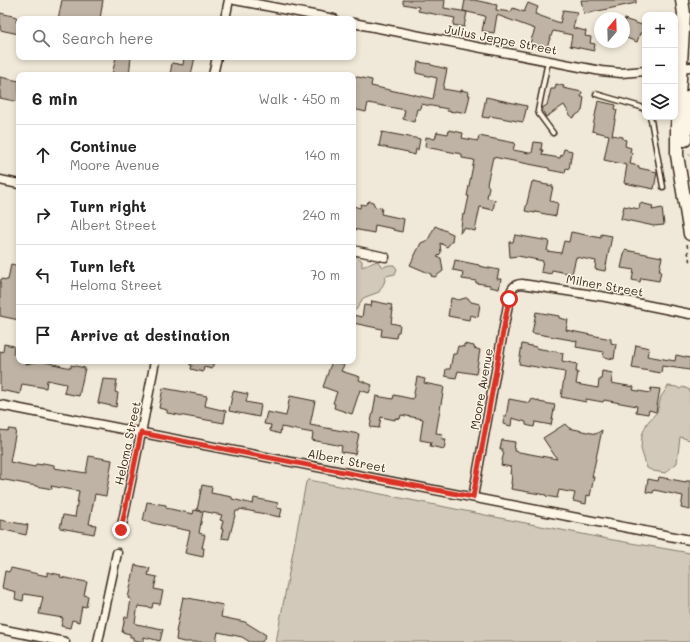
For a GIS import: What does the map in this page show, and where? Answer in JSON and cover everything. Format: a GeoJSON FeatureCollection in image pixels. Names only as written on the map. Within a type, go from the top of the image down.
{"type":"FeatureCollection","features":[{"type":"Feature","properties":{"kind":"main road"},"geometry":{"type":"LineString","coordinates":[[682,0],[684,14],[677,156],[690,234]]}},
{"type":"Feature","properties":{"kind":"main road"},"geometry":{"type":"LineString","coordinates":[[690,96],[685,130],[684,153],[690,190]]}},
{"type":"Feature","properties":{"kind":"street"},"geometry":{"type":"LineString","coordinates":[[226,16],[229,0]]}},
{"type":"Feature","properties":{"kind":"street"},"geometry":{"type":"LineString","coordinates":[[235,0],[318,16]]}},
{"type":"Feature","properties":{"kind":"street","name":"Julius Jeppe Street"},"geometry":{"type":"LineString","coordinates":[[356,24],[607,72],[642,71]]}},
{"type":"Feature","properties":{"kind":"street"},"geometry":{"type":"LineString","coordinates":[[214,72],[216,60]]}},
{"type":"Feature","properties":{"kind":"street"},"geometry":{"type":"LineString","coordinates":[[0,180],[16,183]]}},
{"type":"Feature","properties":{"kind":"street"},"geometry":{"type":"LineString","coordinates":[[356,251],[385,257]]}},
{"type":"Feature","properties":{"kind":"street","name":"Milner Street"},"geometry":{"type":"LineString","coordinates":[[515,286],[522,284],[606,297],[690,314]]}},
{"type":"Feature","properties":{"kind":"street","name":"Moore Avenue"},"geometry":{"type":"LineString","coordinates":[[473,497],[509,299],[511,290],[515,286]]}},
{"type":"Feature","properties":{"kind":"street","name":"Heloma Street"},"geometry":{"type":"LineString","coordinates":[[121,530],[154,364]]}},
{"type":"Feature","properties":{"kind":"street","name":"Albert Street"},"geometry":{"type":"LineString","coordinates":[[0,405],[690,540]]}},
{"type":"Feature","properties":{"kind":"street"},"geometry":{"type":"LineString","coordinates":[[98,642],[117,553]]}},
{"type":"Feature","properties":{"kind":"street"},"geometry":{"type":"LineString","coordinates":[[0,629],[65,642]]}},
{"type":"Feature","properties":{"kind":"lane"},"geometry":{"type":"LineString","coordinates":[[548,61],[538,111],[553,133]]}},
{"type":"Feature","properties":{"kind":"lane"},"geometry":{"type":"LineString","coordinates":[[596,94],[642,108]]}},
{"type":"Feature","properties":{"kind":"lane"},"geometry":{"type":"LineString","coordinates":[[651,120],[663,187]]}},
{"type":"Feature","properties":{"kind":"shaded area"},"geometry":{"type":"Polygon","coordinates":[[[356,255],[362,261],[362,267],[377,261],[383,267],[394,265],[397,269],[395,274],[386,276],[379,292],[363,298],[356,310],[356,255]]]}},
{"type":"Feature","properties":{"kind":"shaded area"},"geometry":{"type":"Polygon","coordinates":[[[668,386],[677,387],[680,389],[683,387],[690,390],[690,440],[680,437],[677,463],[665,473],[653,471],[647,468],[641,449],[642,435],[647,423],[657,412],[661,397],[668,386]]]}},
{"type":"Feature","properties":{"kind":"shaded area"},"geometry":{"type":"Polygon","coordinates":[[[308,480],[591,536],[690,553],[690,642],[276,642],[306,482],[308,480]]]}},
{"type":"Feature","properties":{"kind":"building"},"geometry":{"type":"Polygon","coordinates":[[[62,0],[103,0],[100,16],[59,16],[62,0]]]}},
{"type":"Feature","properties":{"kind":"building"},"geometry":{"type":"Polygon","coordinates":[[[403,0],[445,0],[444,8],[467,12],[464,27],[453,25],[455,18],[418,11],[419,7],[403,4],[403,0]]]}},
{"type":"Feature","properties":{"kind":"building"},"geometry":{"type":"Polygon","coordinates":[[[465,0],[474,0],[497,5],[496,10],[511,12],[513,8],[524,12],[528,3],[538,7],[535,14],[560,23],[563,10],[577,12],[573,28],[586,31],[585,36],[591,37],[590,43],[594,44],[594,51],[570,46],[572,35],[553,31],[546,49],[530,43],[535,29],[497,15],[494,33],[482,31],[485,16],[463,11],[465,0]]]}},
{"type":"Feature","properties":{"kind":"building"},"geometry":{"type":"Polygon","coordinates":[[[581,0],[636,0],[636,3],[584,14],[581,0]]]}},
{"type":"Feature","properties":{"kind":"building"},"geometry":{"type":"Polygon","coordinates":[[[0,13],[16,17],[16,33],[0,30],[0,13]]]}},
{"type":"Feature","properties":{"kind":"building"},"geometry":{"type":"Polygon","coordinates":[[[630,21],[642,25],[642,33],[640,33],[637,42],[630,39],[630,21]]]}},
{"type":"Feature","properties":{"kind":"building"},"geometry":{"type":"Polygon","coordinates":[[[115,60],[131,60],[129,72],[113,72],[115,60]]]}},
{"type":"Feature","properties":{"kind":"building"},"geometry":{"type":"Polygon","coordinates":[[[184,60],[194,60],[192,72],[170,72],[172,63],[183,65],[184,60]]]}},
{"type":"Feature","properties":{"kind":"building"},"geometry":{"type":"Polygon","coordinates":[[[418,62],[447,69],[443,89],[469,92],[468,95],[470,95],[466,113],[447,111],[448,109],[421,104],[420,109],[417,109],[414,122],[403,119],[405,110],[368,103],[366,112],[356,110],[356,77],[372,80],[371,86],[433,99],[437,78],[416,73],[418,62]]]}},
{"type":"Feature","properties":{"kind":"building"},"geometry":{"type":"Polygon","coordinates":[[[0,77],[16,80],[16,101],[0,98],[0,77]]]}},
{"type":"Feature","properties":{"kind":"building"},"geometry":{"type":"Polygon","coordinates":[[[556,84],[564,86],[563,88],[582,92],[581,97],[584,97],[582,111],[572,118],[564,105],[546,117],[542,110],[542,108],[547,105],[551,89],[555,89],[556,84]]]}},
{"type":"Feature","properties":{"kind":"building"},"geometry":{"type":"Polygon","coordinates":[[[486,97],[527,106],[523,122],[490,116],[489,118],[482,117],[486,97]]]}},
{"type":"Feature","properties":{"kind":"building"},"geometry":{"type":"Polygon","coordinates":[[[598,101],[616,105],[615,109],[617,110],[612,135],[623,137],[623,139],[626,140],[625,146],[631,148],[630,152],[632,153],[630,164],[639,166],[639,168],[657,172],[654,189],[624,183],[627,165],[604,160],[609,135],[592,131],[598,101]]]}},
{"type":"Feature","properties":{"kind":"building"},"geometry":{"type":"Polygon","coordinates":[[[449,130],[463,133],[462,138],[478,141],[479,136],[515,143],[513,150],[529,153],[532,153],[534,142],[542,143],[542,155],[560,158],[564,149],[572,151],[569,169],[566,168],[565,173],[549,170],[549,168],[493,157],[487,184],[489,187],[487,198],[495,200],[493,210],[480,207],[475,231],[464,228],[460,233],[463,214],[465,215],[469,196],[467,196],[474,160],[462,158],[462,154],[425,147],[426,137],[435,139],[437,132],[448,134],[449,130]]]}},
{"type":"Feature","properties":{"kind":"building"},"geometry":{"type":"Polygon","coordinates":[[[382,132],[420,139],[418,150],[416,149],[415,155],[408,152],[379,146],[382,132]]]}},
{"type":"Feature","properties":{"kind":"building"},"geometry":{"type":"Polygon","coordinates":[[[533,181],[553,186],[550,201],[558,203],[556,216],[525,211],[533,181]]]}},
{"type":"Feature","properties":{"kind":"building"},"geometry":{"type":"Polygon","coordinates":[[[369,201],[373,202],[375,207],[382,208],[381,214],[404,219],[402,232],[375,225],[374,233],[356,230],[356,207],[360,208],[361,204],[365,205],[369,201]]]}},
{"type":"Feature","properties":{"kind":"building"},"geometry":{"type":"Polygon","coordinates":[[[640,203],[653,206],[652,210],[662,208],[664,225],[654,226],[621,219],[624,206],[639,209],[640,203]]]}},
{"type":"Feature","properties":{"kind":"building"},"geometry":{"type":"Polygon","coordinates":[[[435,226],[453,234],[452,241],[447,247],[440,243],[441,253],[437,257],[441,258],[443,271],[435,277],[410,265],[421,243],[428,240],[435,226]]]}},
{"type":"Feature","properties":{"kind":"building"},"geometry":{"type":"Polygon","coordinates":[[[571,232],[601,238],[601,234],[612,236],[605,271],[595,269],[596,261],[576,257],[572,274],[552,270],[551,274],[541,272],[543,261],[518,256],[510,257],[509,242],[513,242],[515,235],[549,241],[547,251],[561,253],[564,241],[569,242],[571,232]]]}},
{"type":"Feature","properties":{"kind":"building"},"geometry":{"type":"Polygon","coordinates":[[[625,250],[662,257],[659,271],[661,271],[659,281],[641,278],[640,282],[632,280],[634,270],[621,268],[625,250]]]}},
{"type":"Feature","properties":{"kind":"building"},"geometry":{"type":"Polygon","coordinates":[[[455,260],[499,270],[497,279],[501,279],[499,289],[490,287],[490,285],[476,283],[476,281],[462,279],[463,272],[453,270],[455,260]]]}},
{"type":"Feature","properties":{"kind":"building"},"geometry":{"type":"Polygon","coordinates":[[[11,264],[16,265],[16,319],[0,316],[1,279],[8,280],[11,264]]]}},
{"type":"Feature","properties":{"kind":"building"},"geometry":{"type":"Polygon","coordinates":[[[451,298],[459,300],[468,298],[471,302],[480,304],[478,317],[470,315],[469,320],[448,316],[451,298]]]}},
{"type":"Feature","properties":{"kind":"building"},"geometry":{"type":"Polygon","coordinates":[[[372,301],[392,305],[391,310],[393,310],[391,323],[400,325],[396,338],[381,336],[382,329],[356,324],[356,316],[362,317],[364,305],[371,306],[372,301]]]}},
{"type":"Feature","properties":{"kind":"building"},"geometry":{"type":"Polygon","coordinates":[[[536,312],[559,316],[559,318],[568,320],[566,330],[611,339],[611,343],[616,344],[614,359],[603,357],[604,352],[576,347],[577,341],[532,333],[536,312]]]}},
{"type":"Feature","properties":{"kind":"building"},"geometry":{"type":"Polygon","coordinates":[[[4,344],[14,346],[13,354],[16,354],[16,364],[53,364],[71,368],[71,365],[85,368],[79,396],[64,393],[66,384],[47,380],[46,388],[22,384],[20,394],[0,390],[0,351],[3,352],[4,344]]]}},
{"type":"Feature","properties":{"kind":"building"},"geometry":{"type":"Polygon","coordinates":[[[464,344],[474,346],[474,348],[480,350],[476,374],[458,371],[456,378],[445,376],[446,369],[450,369],[453,354],[456,354],[458,346],[464,347],[464,344]]]}},
{"type":"Feature","properties":{"kind":"building"},"geometry":{"type":"Polygon","coordinates":[[[522,344],[563,353],[562,361],[577,364],[576,372],[578,372],[576,384],[598,388],[602,371],[613,373],[611,383],[634,387],[633,390],[650,393],[651,388],[660,389],[656,412],[649,410],[648,414],[636,412],[637,406],[604,400],[603,402],[586,399],[586,402],[561,397],[565,372],[519,364],[522,344]]]}},
{"type":"Feature","properties":{"kind":"building"},"geometry":{"type":"Polygon","coordinates":[[[636,345],[649,348],[647,356],[675,361],[676,355],[690,358],[690,370],[662,366],[661,373],[632,368],[636,345]]]}},
{"type":"Feature","properties":{"kind":"building"},"geometry":{"type":"Polygon","coordinates":[[[213,364],[212,369],[204,367],[203,372],[191,369],[192,365],[190,365],[213,364]]]}},
{"type":"Feature","properties":{"kind":"building"},"geometry":{"type":"Polygon","coordinates":[[[331,364],[344,365],[341,371],[360,377],[359,380],[372,385],[369,393],[360,390],[352,414],[334,408],[335,404],[333,403],[337,392],[323,387],[331,364]]]}},
{"type":"Feature","properties":{"kind":"building"},"geometry":{"type":"Polygon","coordinates":[[[417,377],[425,379],[424,383],[444,387],[436,433],[443,434],[442,439],[446,439],[444,449],[430,446],[431,442],[420,440],[423,419],[401,415],[400,419],[395,418],[395,420],[381,417],[379,428],[370,427],[376,396],[393,399],[394,395],[413,399],[417,377]]]}},
{"type":"Feature","properties":{"kind":"building"},"geometry":{"type":"Polygon","coordinates":[[[103,379],[117,380],[115,392],[118,393],[116,407],[98,403],[103,379]]]}},
{"type":"Feature","properties":{"kind":"building"},"geometry":{"type":"Polygon","coordinates":[[[163,388],[207,396],[205,406],[226,411],[224,423],[167,413],[167,410],[159,408],[163,388]]]}},
{"type":"Feature","properties":{"kind":"building"},"geometry":{"type":"Polygon","coordinates":[[[233,391],[248,394],[246,402],[261,405],[259,417],[229,411],[233,391]]]}},
{"type":"Feature","properties":{"kind":"building"},"geometry":{"type":"Polygon","coordinates":[[[290,396],[315,401],[310,425],[359,434],[355,454],[341,452],[342,446],[312,440],[313,433],[281,427],[280,434],[270,431],[271,425],[264,424],[267,412],[286,416],[290,396]]]}},
{"type":"Feature","properties":{"kind":"building"},"geometry":{"type":"Polygon","coordinates":[[[509,399],[530,403],[532,399],[555,405],[551,425],[535,422],[534,427],[526,425],[526,422],[512,418],[511,426],[503,424],[504,416],[506,417],[509,399]]]}},
{"type":"Feature","properties":{"kind":"building"},"geometry":{"type":"Polygon","coordinates":[[[565,424],[569,428],[596,434],[602,430],[592,477],[594,477],[590,496],[587,495],[586,504],[573,501],[575,493],[559,490],[557,498],[511,489],[511,467],[501,465],[504,452],[502,452],[503,449],[500,449],[502,440],[515,442],[514,451],[557,459],[543,438],[565,424]]]}},
{"type":"Feature","properties":{"kind":"building"},"geometry":{"type":"Polygon","coordinates":[[[9,429],[16,430],[10,462],[35,467],[36,464],[43,465],[43,463],[54,465],[54,468],[86,473],[89,456],[112,460],[106,496],[95,494],[89,524],[96,525],[94,534],[60,528],[63,515],[75,517],[79,491],[51,486],[52,489],[0,479],[0,430],[8,431],[9,429]]]}},
{"type":"Feature","properties":{"kind":"building"},"geometry":{"type":"Polygon","coordinates":[[[659,477],[686,482],[690,481],[690,510],[681,508],[683,496],[654,490],[653,493],[646,492],[648,479],[658,481],[659,477]]]}},
{"type":"Feature","properties":{"kind":"building"},"geometry":{"type":"Polygon","coordinates":[[[202,485],[212,487],[211,493],[232,497],[232,499],[253,504],[254,498],[278,503],[277,508],[282,509],[280,517],[240,509],[239,511],[236,511],[229,539],[221,538],[223,521],[220,520],[222,515],[197,510],[202,485]]]}},
{"type":"Feature","properties":{"kind":"building"},"geometry":{"type":"Polygon","coordinates":[[[147,502],[166,505],[166,508],[193,514],[194,510],[203,512],[199,533],[205,535],[202,548],[204,548],[203,557],[185,553],[190,531],[143,521],[147,502]]]}},
{"type":"Feature","properties":{"kind":"building"},"geometry":{"type":"Polygon","coordinates":[[[0,520],[28,525],[26,535],[0,529],[0,520]]]}},
{"type":"Feature","properties":{"kind":"building"},"geometry":{"type":"Polygon","coordinates":[[[135,565],[150,568],[148,575],[157,577],[154,589],[163,591],[160,604],[153,603],[152,608],[138,606],[135,622],[136,624],[163,629],[160,641],[144,637],[144,642],[133,640],[133,637],[130,637],[130,634],[122,632],[125,617],[128,617],[131,599],[128,598],[135,565]]]}},
{"type":"Feature","properties":{"kind":"building"},"geometry":{"type":"Polygon","coordinates":[[[11,568],[47,576],[47,572],[61,575],[60,577],[87,582],[84,595],[88,596],[86,607],[82,606],[79,622],[72,620],[70,628],[61,626],[63,618],[39,614],[43,597],[24,594],[23,601],[15,599],[16,592],[2,588],[5,571],[9,572],[11,568]]]}},
{"type":"Feature","properties":{"kind":"building"},"geometry":{"type":"Polygon","coordinates":[[[183,597],[223,605],[221,617],[245,622],[266,635],[262,642],[250,642],[242,637],[218,632],[216,642],[184,642],[176,640],[176,632],[183,597]]]}},
{"type":"Feature","properties":{"kind":"route"},"geometry":{"type":"LineString","coordinates":[[121,530],[141,433],[473,497],[509,299]]}}]}
